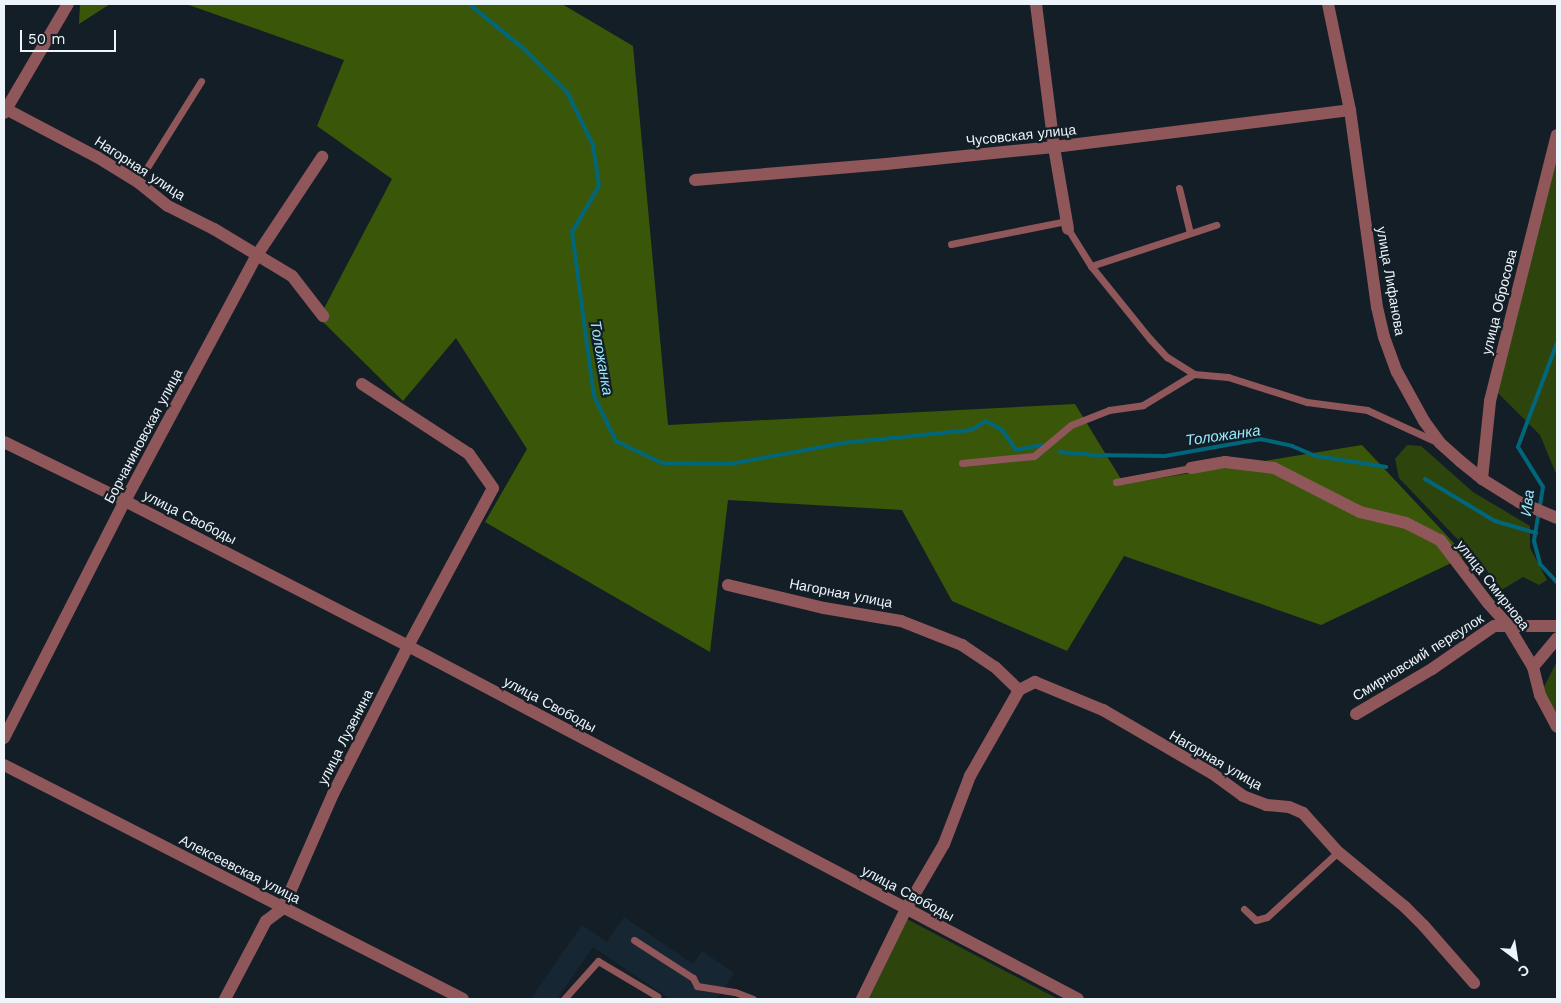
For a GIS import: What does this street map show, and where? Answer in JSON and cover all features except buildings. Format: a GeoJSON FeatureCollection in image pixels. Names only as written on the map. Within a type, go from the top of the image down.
{"type":"FeatureCollection","features":[{"type":"Feature","properties":{"kind":"street"},"geometry":{"type":"LineString","coordinates":[[4,110],[68,4]]}},
{"type":"Feature","properties":{"kind":"street"},"geometry":{"type":"LineString","coordinates":[[1036,4],[1054,147],[1067,225]]}},
{"type":"Feature","properties":{"kind":"street","name":"улица Лифанова"},"geometry":{"type":"LineString","coordinates":[[1328,4],[1350,110],[1377,307],[1384,336],[1397,372],[1409,396],[1440,443],[1482,479],[1519,502],[1552,516]]}},
{"type":"Feature","properties":{"kind":"street","name":"Нагорная улица"},"geometry":{"type":"LineString","coordinates":[[4,110],[97,157],[138,182],[168,206],[214,229],[292,276],[323,316]]}},
{"type":"Feature","properties":{"kind":"street","name":"Чусовская улица"},"geometry":{"type":"LineString","coordinates":[[695,180],[886,164],[1054,147],[1350,110]]}},
{"type":"Feature","properties":{"kind":"street","name":"улица Обросова"},"geometry":{"type":"LineString","coordinates":[[1482,479],[1490,401],[1557,135]]}},
{"type":"Feature","properties":{"kind":"street","name":"Борчаниновская улица"},"geometry":{"type":"LineString","coordinates":[[4,738],[125,501],[257,255],[322,157]]}},
{"type":"Feature","properties":{"kind":"street","name":"улица Лузенина"},"geometry":{"type":"LineString","coordinates":[[225,999],[266,921],[283,908],[333,794],[408,646],[493,488],[469,454],[362,384]]}},
{"type":"Feature","properties":{"kind":"street","name":"улица Свободы"},"geometry":{"type":"LineString","coordinates":[[4,442],[125,501],[408,646],[1078,999]]}},
{"type":"Feature","properties":{"kind":"street","name":"улица Смирнова"},"geometry":{"type":"LineString","coordinates":[[1190,468],[1225,462],[1274,468],[1360,512],[1415,528],[1440,540],[1488,603],[1508,624],[1533,666],[1540,695],[1557,727]]}},
{"type":"Feature","properties":{"kind":"street","name":"Нагорная улица"},"geometry":{"type":"LineString","coordinates":[[728,585],[824,608],[901,620],[962,645],[995,667],[1019,690],[1035,682],[1103,710],[1213,774],[1243,796],[1266,805],[1289,806],[1303,813],[1338,852],[1405,907],[1474,983]]}},
{"type":"Feature","properties":{"kind":"street","name":"Смирновский переулок"},"geometry":{"type":"LineString","coordinates":[[1356,714],[1432,668],[1494,626],[1508,624],[1557,626]]}},
{"type":"Feature","properties":{"kind":"street"},"geometry":{"type":"LineString","coordinates":[[1533,666],[1557,638]]}},
{"type":"Feature","properties":{"kind":"street"},"geometry":{"type":"LineString","coordinates":[[862,999],[906,909],[944,844],[970,776],[1019,690]]}},
{"type":"Feature","properties":{"kind":"street","name":"Алексеевская улица"},"geometry":{"type":"LineString","coordinates":[[4,765],[463,999]]}},
{"type":"Feature","properties":{"kind":"lane"},"geometry":{"type":"LineString","coordinates":[[138,182],[201,81]]}},
{"type":"Feature","properties":{"kind":"lane"},"geometry":{"type":"LineString","coordinates":[[1179,188],[1190,233]]}},
{"type":"Feature","properties":{"kind":"lane"},"geometry":{"type":"LineString","coordinates":[[952,244],[1067,225],[1091,266],[1162,351],[1194,374],[1228,377],[1307,402],[1366,410],[1440,443]]}},
{"type":"Feature","properties":{"kind":"lane"},"geometry":{"type":"LineString","coordinates":[[1091,266],[1216,225]]}},
{"type":"Feature","properties":{"kind":"lane"},"geometry":{"type":"LineString","coordinates":[[962,462],[1034,456],[1071,424],[1109,410],[1144,406],[1194,374]]}},
{"type":"Feature","properties":{"kind":"lane"},"geometry":{"type":"LineString","coordinates":[[1116,482],[1190,468]]}},
{"type":"Feature","properties":{"kind":"lane"},"geometry":{"type":"LineString","coordinates":[[1244,909],[1256,920],[1267,917],[1338,852]]}},
{"type":"Feature","properties":{"kind":"lane"},"geometry":{"type":"LineString","coordinates":[[634,940],[693,978],[697,986],[735,992],[753,999]]}},
{"type":"Feature","properties":{"kind":"lane"},"geometry":{"type":"LineString","coordinates":[[564,999],[598,961],[656,996],[650,999]]}},
{"type":"Feature","properties":{"kind":"shaded area"},"geometry":{"type":"Polygon","coordinates":[[[624,917],[693,964],[702,951],[734,973],[717,999],[670,999],[593,947],[557,999],[535,999],[532,997],[582,925],[607,942],[624,917]]]}},
{"type":"Feature","properties":{"kind":"green space"},"geometry":{"type":"Polygon","coordinates":[[[80,4],[110,4],[79,24],[80,4]]]}},
{"type":"Feature","properties":{"kind":"green space"},"geometry":{"type":"Polygon","coordinates":[[[186,4],[562,4],[633,46],[668,425],[1075,404],[1124,484],[1362,445],[1466,556],[1321,625],[1124,556],[1067,651],[952,601],[902,510],[728,500],[710,652],[485,522],[527,449],[456,338],[403,401],[319,318],[392,179],[317,126],[344,60],[186,4]]]}},
{"type":"Feature","properties":{"kind":"green space"},"geometry":{"type":"Polygon","coordinates":[[[1557,149],[1557,476],[1540,435],[1493,388],[1557,149]]]}},
{"type":"Feature","properties":{"kind":"green space"},"geometry":{"type":"Polygon","coordinates":[[[1407,445],[1421,446],[1473,492],[1530,526],[1530,548],[1547,580],[1539,585],[1523,577],[1498,592],[1487,570],[1399,478],[1395,459],[1407,445]]]}},
{"type":"Feature","properties":{"kind":"green space"},"geometry":{"type":"Polygon","coordinates":[[[1557,661],[1557,725],[1540,695],[1557,661]]]}},
{"type":"Feature","properties":{"kind":"green space"},"geometry":{"type":"Polygon","coordinates":[[[907,919],[1058,999],[869,999],[907,919]]]}},
{"type":"Feature","properties":{"kind":"waterway","name":"Толожанка"},"geometry":{"type":"LineString","coordinates":[[469,4],[523,48],[567,92],[593,145],[599,186],[572,232],[594,396],[616,441],[662,463],[730,464],[843,443],[971,430],[986,421],[1002,430],[1016,450],[1042,445]]}},
{"type":"Feature","properties":{"kind":"waterway","name":"Ива"},"geometry":{"type":"LineString","coordinates":[[1557,343],[1518,447],[1543,487],[1534,541],[1540,564],[1557,582]]}},
{"type":"Feature","properties":{"kind":"waterway","name":"Толожанка"},"geometry":{"type":"LineString","coordinates":[[1060,452],[1094,455],[1165,456],[1260,439],[1292,446],[1316,456],[1386,467]]}},
{"type":"Feature","properties":{"kind":"waterway","name":"Толожанка"},"geometry":{"type":"LineString","coordinates":[[1425,479],[1495,521],[1536,533]]}}]}
